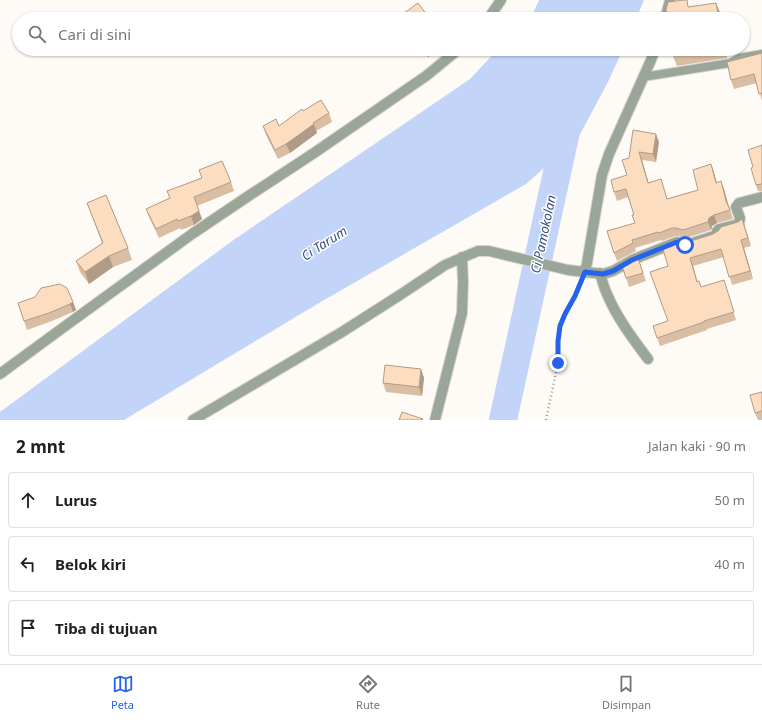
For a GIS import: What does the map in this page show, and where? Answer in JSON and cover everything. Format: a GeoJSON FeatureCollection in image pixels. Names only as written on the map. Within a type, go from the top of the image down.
{"type":"FeatureCollection","features":[{"type":"Feature","properties":{"kind":"street"},"geometry":{"type":"LineString","coordinates":[[493,12],[501,0]]}},
{"type":"Feature","properties":{"kind":"street"},"geometry":{"type":"LineString","coordinates":[[667,12],[670,0]]}},
{"type":"Feature","properties":{"kind":"street"},"geometry":{"type":"LineString","coordinates":[[0,374],[192,234],[426,76],[450,56]]}},
{"type":"Feature","properties":{"kind":"street"},"geometry":{"type":"LineString","coordinates":[[585,272],[602,175],[609,154],[651,56]]}},
{"type":"Feature","properties":{"kind":"street"},"geometry":{"type":"LineString","coordinates":[[193,420],[336,336],[445,264],[462,257],[478,251],[489,251],[560,268],[603,274],[613,271],[632,260],[677,242],[686,245],[714,236],[717,234],[719,229],[739,224],[740,218],[736,207],[739,203],[762,197]]}},
{"type":"Feature","properties":{"kind":"street"},"geometry":{"type":"LineString","coordinates":[[435,420],[462,313],[462,257]]}},
{"type":"Feature","properties":{"kind":"street"},"geometry":{"type":"LineString","coordinates":[[600,273],[607,295],[632,337],[648,359]]}},
{"type":"Feature","properties":{"kind":"lane"},"geometry":{"type":"LineString","coordinates":[[643,77],[730,63],[739,58],[762,54]]}},
{"type":"Feature","properties":{"kind":"path"},"geometry":{"type":"LineString","coordinates":[[546,420],[558,363],[560,326],[585,272]]}},
{"type":"Feature","properties":{"kind":"water"},"geometry":{"type":"Polygon","coordinates":[[[539,0],[644,0],[639,12],[533,12],[539,0]]]}},
{"type":"Feature","properties":{"kind":"water","name":"Ci Tarum"},"geometry":{"type":"Polygon","coordinates":[[[491,56],[620,56],[608,82],[578,138],[526,184],[319,303],[124,420],[0,420],[0,412],[232,241],[470,79],[491,56]]]}},
{"type":"Feature","properties":{"kind":"building"},"geometry":{"type":"Polygon","coordinates":[[[687,0],[688,7],[716,3],[718,12],[666,12],[668,2],[687,0]]]}},
{"type":"Feature","properties":{"kind":"building"},"geometry":{"type":"Polygon","coordinates":[[[418,3],[425,12],[406,12],[418,3]]]}},
{"type":"Feature","properties":{"kind":"building"},"geometry":{"type":"Polygon","coordinates":[[[762,53],[762,93],[759,94],[754,74],[731,80],[727,62],[762,53]]]}},
{"type":"Feature","properties":{"kind":"building"},"geometry":{"type":"Polygon","coordinates":[[[321,100],[329,113],[313,123],[314,124],[286,144],[275,150],[263,126],[276,119],[279,126],[302,109],[303,111],[321,100]]]}},
{"type":"Feature","properties":{"kind":"building"},"geometry":{"type":"Polygon","coordinates":[[[633,130],[656,134],[653,154],[639,152],[648,183],[661,179],[667,199],[698,190],[693,170],[711,164],[716,183],[721,181],[730,210],[714,215],[709,218],[708,222],[683,230],[672,228],[632,240],[633,243],[614,253],[607,231],[635,223],[626,189],[614,192],[611,180],[627,175],[622,160],[629,158],[633,130]]]}},
{"type":"Feature","properties":{"kind":"building"},"geometry":{"type":"Polygon","coordinates":[[[762,145],[762,184],[756,185],[748,150],[762,145]]]}},
{"type":"Feature","properties":{"kind":"building"},"geometry":{"type":"Polygon","coordinates":[[[222,161],[231,182],[194,197],[199,211],[191,216],[178,221],[177,219],[156,229],[146,209],[170,198],[167,191],[202,178],[199,170],[222,161]]]}},
{"type":"Feature","properties":{"kind":"building"},"geometry":{"type":"Polygon","coordinates":[[[106,195],[128,248],[109,256],[85,272],[76,261],[103,243],[87,203],[106,195]]]}},
{"type":"Feature","properties":{"kind":"building"},"geometry":{"type":"Polygon","coordinates":[[[742,219],[748,238],[741,240],[750,271],[729,277],[721,249],[690,258],[697,282],[699,281],[701,287],[724,280],[734,312],[657,338],[653,326],[668,321],[650,272],[668,266],[662,246],[674,241],[685,243],[713,234],[721,227],[738,222],[742,219]]]}},
{"type":"Feature","properties":{"kind":"building"},"geometry":{"type":"Polygon","coordinates":[[[637,255],[643,273],[626,278],[621,263],[637,255]]]}},
{"type":"Feature","properties":{"kind":"building"},"geometry":{"type":"Polygon","coordinates":[[[60,284],[67,288],[73,302],[49,313],[24,321],[18,303],[35,297],[41,288],[60,284]]]}},
{"type":"Feature","properties":{"kind":"building"},"geometry":{"type":"Polygon","coordinates":[[[385,365],[421,369],[419,387],[383,383],[385,365]]]}},
{"type":"Feature","properties":{"kind":"building"},"geometry":{"type":"Polygon","coordinates":[[[762,392],[762,411],[755,413],[750,395],[762,392]]]}},
{"type":"Feature","properties":{"kind":"building"},"geometry":{"type":"Polygon","coordinates":[[[402,412],[423,419],[399,420],[402,412]]]}},
{"type":"Feature","properties":{"kind":"waterway","name":"Ci Pamokolan"},"geometry":{"type":"LineString","coordinates":[[503,420],[582,56]]}},
{"type":"Feature","properties":{"kind":"route"},"geometry":{"type":"LineString","coordinates":[[558,363],[560,326],[585,272],[603,274],[618,269],[632,260],[677,242],[685,245]]}}]}
